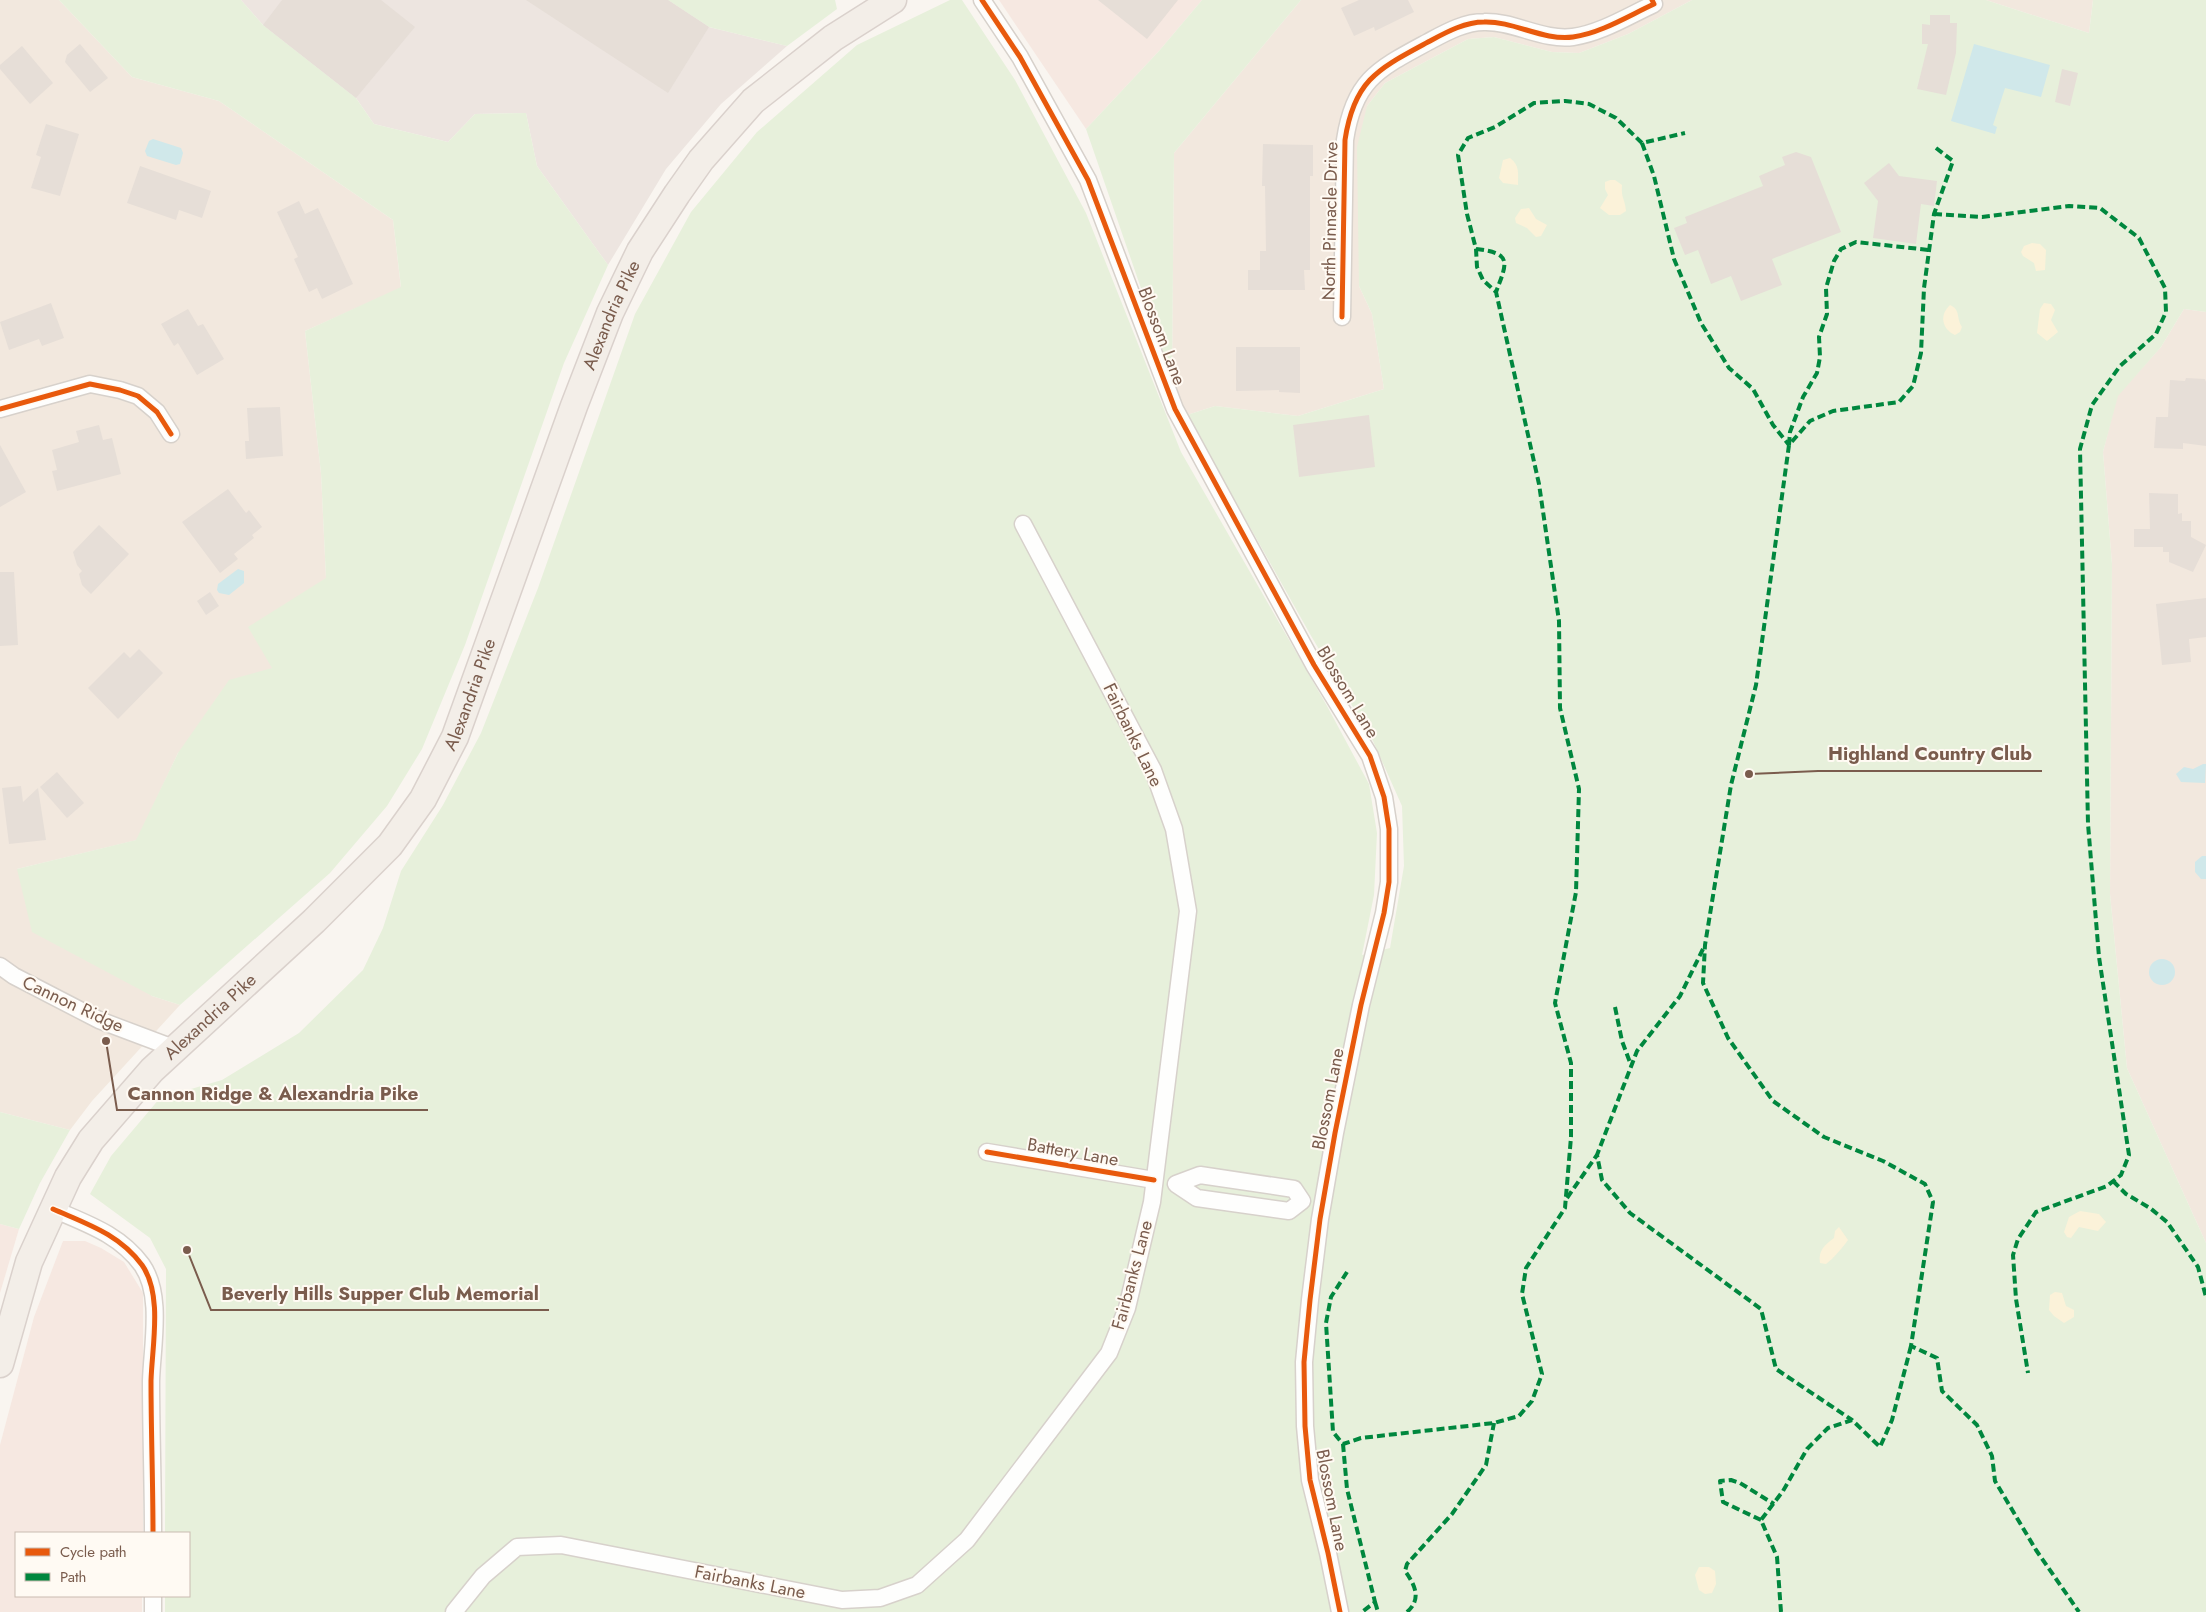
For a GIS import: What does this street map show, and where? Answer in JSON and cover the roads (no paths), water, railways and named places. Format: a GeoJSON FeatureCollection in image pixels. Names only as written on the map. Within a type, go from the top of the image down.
{"type":"FeatureCollection","features":[{"type":"Feature","properties":{"kind":"main road","name":"Alexandria Pike"},"geometry":{"type":"LineString","coordinates":[[0,1364],[29,1262],[68,1177],[91,1140],[152,1070],[314,921],[390,845],[423,799],[455,737],[574,406],[610,314],[640,251],[677,194],[701,160],[753,101],[833,38],[893,0]]}},
{"type":"Feature","properties":{"kind":"street","name":"Blossom Lane"},"geometry":{"type":"LineString","coordinates":[[982,0],[1020,57],[1088,180],[1175,409],[1305,649],[1370,756],[1384,797],[1389,829],[1389,882],[1384,914],[1361,1005],[1335,1133],[1319,1228],[1304,1362],[1304,1426],[1310,1480],[1340,1612]]}},
{"type":"Feature","properties":{"kind":"street","name":"North Pinnacle Drive"},"geometry":{"type":"LineString","coordinates":[[1342,317],[1345,140],[1349,116],[1357,96],[1369,79],[1386,65],[1452,29],[1468,24],[1484,22],[1503,24],[1557,37],[1573,37],[1591,33],[1653,2]]}},
{"type":"Feature","properties":{"kind":"street"},"geometry":{"type":"LineString","coordinates":[[0,409],[90,384],[138,396],[157,412],[171,434]]}},
{"type":"Feature","properties":{"kind":"street","name":"Fairbanks Lane"},"geometry":{"type":"LineString","coordinates":[[454,1612],[483,1576],[517,1547],[561,1545],[842,1600],[880,1605],[917,1585],[967,1540],[1109,1353],[1127,1308],[1152,1202],[1188,912],[1174,829],[1153,770],[1023,524]]}},
{"type":"Feature","properties":{"kind":"street","name":"Cannon Ridge"},"geometry":{"type":"LineString","coordinates":[[0,966],[14,976],[99,1020],[176,1049]]}},
{"type":"Feature","properties":{"kind":"street","name":"Battery Lane"},"geometry":{"type":"LineString","coordinates":[[987,1152],[1154,1180]]}},
{"type":"Feature","properties":{"kind":"street"},"geometry":{"type":"LineString","coordinates":[[1200,1175],[1294,1189],[1302,1201],[1289,1211],[1197,1198],[1176,1184],[1200,1175]]}},
{"type":"Feature","properties":{"kind":"street"},"geometry":{"type":"LineString","coordinates":[[53,1208],[114,1236],[142,1266],[149,1278],[154,1304],[155,1330],[151,1379],[153,1532]]}},
{"type":"Feature","properties":{"kind":"street"},"geometry":{"type":"LineString","coordinates":[[153,1597],[153,1612]]}},
{"type":"Feature","properties":{"kind":"water"},"geometry":{"type":"Polygon","coordinates":[[[1974,44],[2050,65],[2041,97],[2005,88],[1993,125],[1997,127],[1995,134],[1951,121],[1974,44]]]}},
{"type":"Feature","properties":{"kind":"water"},"geometry":{"type":"Polygon","coordinates":[[[153,139],[181,148],[183,153],[180,164],[176,165],[147,156],[145,151],[149,141],[153,139]]]}},
{"type":"Feature","properties":{"kind":"water"},"geometry":{"type":"Polygon","coordinates":[[[238,569],[244,571],[244,583],[229,595],[219,593],[217,590],[218,584],[238,569]]]}},
{"type":"Feature","properties":{"kind":"water"},"geometry":{"type":"Polygon","coordinates":[[[2206,764],[2205,783],[2181,782],[2176,774],[2184,767],[2193,769],[2206,764]]]}},
{"type":"Feature","properties":{"kind":"water"},"geometry":{"type":"Polygon","coordinates":[[[2202,856],[2206,856],[2206,879],[2201,879],[2195,872],[2195,862],[2202,856]]]}},
{"type":"Feature","properties":{"kind":"water"},"geometry":{"type":"Polygon","coordinates":[[[2162,959],[2171,963],[2175,972],[2171,981],[2162,985],[2153,981],[2149,972],[2153,963],[2162,959]]]}},
{"type":"Feature","properties":{"kind":"place","name":"Highland Country Club"},"geometry":{"type":"Point","coordinates":[1749,774]}},
{"type":"Feature","properties":{"kind":"place","name":"Cannon Ridge & Alexandria Pike"},"geometry":{"type":"Point","coordinates":[106,1041]}},
{"type":"Feature","properties":{"kind":"place","name":"Beverly Hills Supper Club Memorial"},"geometry":{"type":"Point","coordinates":[187,1250]}}]}
